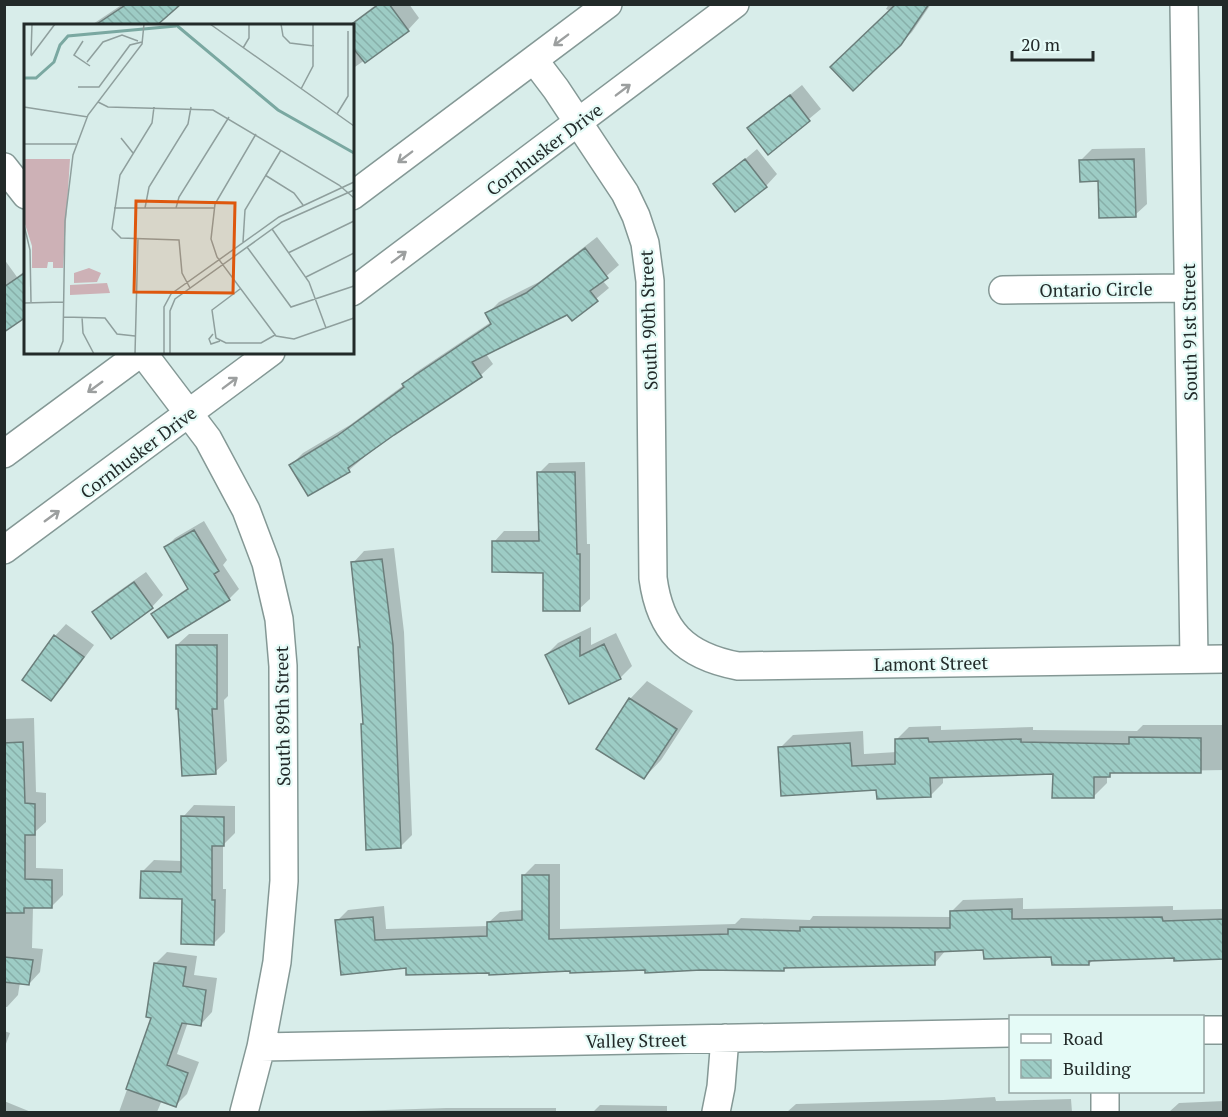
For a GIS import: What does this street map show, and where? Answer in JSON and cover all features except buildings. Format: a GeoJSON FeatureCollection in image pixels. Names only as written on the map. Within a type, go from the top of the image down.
{"type":"FeatureCollection","features":[{"type":"Feature","properties":{"kind":"street"},"geometry":{"type":"LineString","coordinates":[[354,195],[608,4]]}},
{"type":"Feature","properties":{"kind":"street","name":"Cornhusker Drive"},"geometry":{"type":"LineString","coordinates":[[354,291],[735,4]]}},
{"type":"Feature","properties":{"kind":"street","name":"South 91st Street"},"geometry":{"type":"LineString","coordinates":[[1184,4],[1194,659]]}},
{"type":"Feature","properties":{"kind":"street","name":"South 90th Street"},"geometry":{"type":"LineString","coordinates":[[534,60],[625,193],[645,243],[650,281],[653,578],[656,601],[660,611]]}},
{"type":"Feature","properties":{"kind":"street"},"geometry":{"type":"LineString","coordinates":[[4,167],[24,192]]}},
{"type":"Feature","properties":{"kind":"street","name":"Ontario Circle"},"geometry":{"type":"LineString","coordinates":[[1003,290],[1188,288]]}},
{"type":"Feature","properties":{"kind":"street"},"geometry":{"type":"LineString","coordinates":[[4,454],[141,354]]}},
{"type":"Feature","properties":{"kind":"street","name":"South 89th Street"},"geometry":{"type":"LineString","coordinates":[[143,354],[208,439],[246,510],[266,563],[279,619],[283,666],[284,881],[277,962],[261,1047],[244,1113]]}},
{"type":"Feature","properties":{"kind":"street","name":"Cornhusker Drive"},"geometry":{"type":"LineString","coordinates":[[4,550],[268,354]]}},
{"type":"Feature","properties":{"kind":"street","name":"Lamont Street"},"geometry":{"type":"LineString","coordinates":[[660,611],[670,629],[687,646],[699,654],[738,666],[1224,659]]}},
{"type":"Feature","properties":{"kind":"street"},"geometry":{"type":"LineString","coordinates":[[1204,1030],[1224,1030]]}},
{"type":"Feature","properties":{"kind":"street","name":"Valley Street"},"geometry":{"type":"LineString","coordinates":[[261,1047],[1009,1033]]}},
{"type":"Feature","properties":{"kind":"street"},"geometry":{"type":"LineString","coordinates":[[716,1113],[721,1088],[725,1038]]}},
{"type":"Feature","properties":{"kind":"street"},"geometry":{"type":"LineString","coordinates":[[1105,1093],[1105,1113]]}}]}
